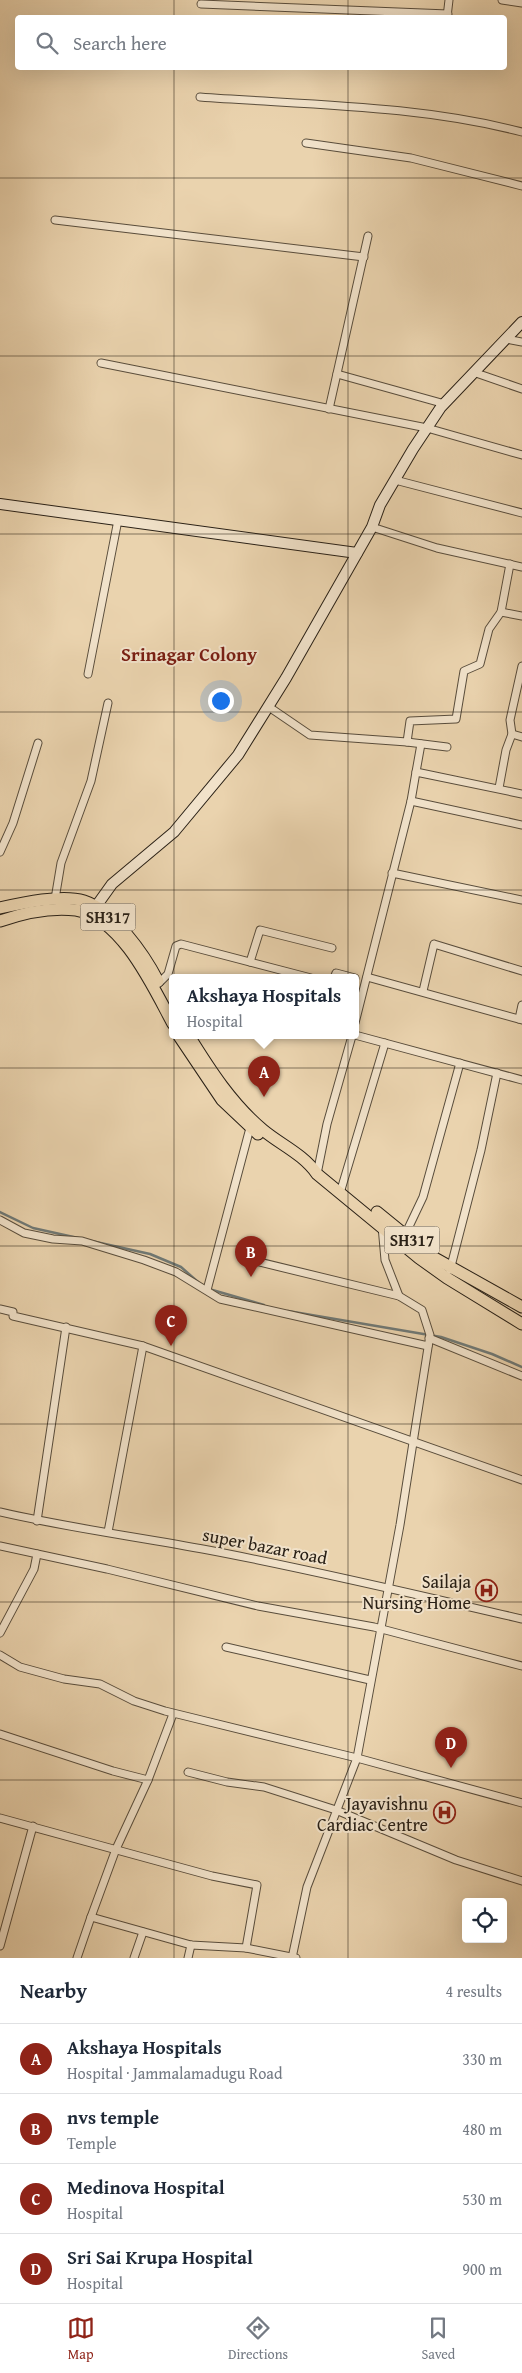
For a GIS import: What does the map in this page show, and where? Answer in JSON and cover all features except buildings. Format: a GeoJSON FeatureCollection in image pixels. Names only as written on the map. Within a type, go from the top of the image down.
{"type":"FeatureCollection","features":[{"type":"Feature","properties":{"kind":"main road"},"geometry":{"type":"LineString","coordinates":[[93,911],[112,884],[174,832],[238,755],[269,707],[372,528],[380,505],[427,428],[445,404],[522,322]]}},
{"type":"Feature","properties":{"kind":"main road"},"geometry":{"type":"LineString","coordinates":[[0,504],[357,553]]}},
{"type":"Feature","properties":{"kind":"main road","name":"SH317"},"geometry":{"type":"LineString","coordinates":[[5,913],[55,899],[84,901],[93,911],[116,925],[140,950],[169,1001]]}},
{"type":"Feature","properties":{"kind":"main road"},"geometry":{"type":"LineString","coordinates":[[5,913],[63,910],[93,911],[134,955],[169,1017]]}},
{"type":"Feature","properties":{"kind":"main road"},"geometry":{"type":"LineString","coordinates":[[181,1039],[222,1100],[250,1128],[305,1169],[315,1169]]}},
{"type":"Feature","properties":{"kind":"main road","name":"SH317"},"geometry":{"type":"LineString","coordinates":[[190,1039],[236,1103],[263,1130],[403,1238],[418,1258],[522,1308]]}},
{"type":"Feature","properties":{"kind":"main road","name":"SH317"},"geometry":{"type":"LineString","coordinates":[[341,1190],[382,1226],[403,1238]]}},
{"type":"Feature","properties":{"kind":"main road","name":"SH317"},"geometry":{"type":"LineString","coordinates":[[449,1273],[522,1324]]}},
{"type":"Feature","properties":{"kind":"street"},"geometry":{"type":"LineString","coordinates":[[447,15],[449,0]]}},
{"type":"Feature","properties":{"kind":"street"},"geometry":{"type":"LineString","coordinates":[[502,0],[522,4]]}},
{"type":"Feature","properties":{"kind":"street"},"geometry":{"type":"LineString","coordinates":[[201,4],[426,15]]}},
{"type":"Feature","properties":{"kind":"street"},"geometry":{"type":"LineString","coordinates":[[200,97],[406,112],[492,124],[522,132]]}},
{"type":"Feature","properties":{"kind":"street"},"geometry":{"type":"LineString","coordinates":[[306,143],[411,158],[522,186]]}},
{"type":"Feature","properties":{"kind":"street"},"geometry":{"type":"LineString","coordinates":[[55,220],[364,257]]}},
{"type":"Feature","properties":{"kind":"street"},"geometry":{"type":"LineString","coordinates":[[329,408],[368,236]]}},
{"type":"Feature","properties":{"kind":"street"},"geometry":{"type":"LineString","coordinates":[[506,339],[522,342]]}},
{"type":"Feature","properties":{"kind":"street"},"geometry":{"type":"LineString","coordinates":[[101,363],[427,428],[522,455]]}},
{"type":"Feature","properties":{"kind":"street"},"geometry":{"type":"LineString","coordinates":[[476,373],[522,389]]}},
{"type":"Feature","properties":{"kind":"street"},"geometry":{"type":"LineString","coordinates":[[337,374],[445,404]]}},
{"type":"Feature","properties":{"kind":"street"},"geometry":{"type":"LineString","coordinates":[[395,480],[522,513]]}},
{"type":"Feature","properties":{"kind":"street"},"geometry":{"type":"LineString","coordinates":[[88,674],[118,520]]}},
{"type":"Feature","properties":{"kind":"street"},"geometry":{"type":"LineString","coordinates":[[372,528],[437,548],[522,567]]}},
{"type":"Feature","properties":{"kind":"street"},"geometry":{"type":"LineString","coordinates":[[407,742],[410,721],[456,719],[464,671],[480,664],[489,628],[501,612],[510,564]]}},
{"type":"Feature","properties":{"kind":"street"},"geometry":{"type":"LineString","coordinates":[[501,612],[522,616]]}},
{"type":"Feature","properties":{"kind":"street"},"geometry":{"type":"LineString","coordinates":[[499,788],[506,750],[512,734],[510,720],[522,666]]}},
{"type":"Feature","properties":{"kind":"street"},"geometry":{"type":"LineString","coordinates":[[55,899],[61,863],[91,782],[108,703]]}},
{"type":"Feature","properties":{"kind":"street"},"geometry":{"type":"LineString","coordinates":[[269,707],[310,735],[407,742],[446,747]]}},
{"type":"Feature","properties":{"kind":"street"},"geometry":{"type":"LineString","coordinates":[[512,734],[522,737]]}},
{"type":"Feature","properties":{"kind":"street"},"geometry":{"type":"LineString","coordinates":[[0,852],[13,823],[38,742]]}},
{"type":"Feature","properties":{"kind":"street"},"geometry":{"type":"LineString","coordinates":[[359,1009],[411,802],[421,744]]}},
{"type":"Feature","properties":{"kind":"street"},"geometry":{"type":"LineString","coordinates":[[416,772],[522,794]]}},
{"type":"Feature","properties":{"kind":"street"},"geometry":{"type":"LineString","coordinates":[[411,802],[522,825]]}},
{"type":"Feature","properties":{"kind":"street"},"geometry":{"type":"LineString","coordinates":[[392,873],[522,900]]}},
{"type":"Feature","properties":{"kind":"street"},"geometry":{"type":"LineString","coordinates":[[250,962],[260,930],[332,948]]}},
{"type":"Feature","properties":{"kind":"street"},"geometry":{"type":"LineString","coordinates":[[422,991],[434,944],[522,971]]}},
{"type":"Feature","properties":{"kind":"street"},"geometry":{"type":"LineString","coordinates":[[159,983],[168,974],[177,945],[296,974]]}},
{"type":"Feature","properties":{"kind":"street"},"geometry":{"type":"LineString","coordinates":[[359,979],[422,991],[520,1019],[522,1005]]}},
{"type":"Feature","properties":{"kind":"street"},"geometry":{"type":"LineString","coordinates":[[359,1036],[522,1080]]}},
{"type":"Feature","properties":{"kind":"street"},"geometry":{"type":"LineString","coordinates":[[315,1169],[351,1039]]}},
{"type":"Feature","properties":{"kind":"street"},"geometry":{"type":"LineString","coordinates":[[341,1190],[385,1043]]}},
{"type":"Feature","properties":{"kind":"street"},"geometry":{"type":"LineString","coordinates":[[403,1238],[423,1197],[460,1063]]}},
{"type":"Feature","properties":{"kind":"street"},"geometry":{"type":"LineString","coordinates":[[449,1273],[481,1150],[497,1073]]}},
{"type":"Feature","properties":{"kind":"street"},"geometry":{"type":"LineString","coordinates":[[207,1290],[250,1128]]}},
{"type":"Feature","properties":{"kind":"street"},"geometry":{"type":"LineString","coordinates":[[0,1220],[24,1233],[52,1239],[82,1241],[144,1260],[176,1272],[220,1299],[429,1342],[522,1376]]}},
{"type":"Feature","properties":{"kind":"street"},"geometry":{"type":"LineString","coordinates":[[382,1226],[385,1260],[399,1296]]}},
{"type":"Feature","properties":{"kind":"street"},"geometry":{"type":"LineString","coordinates":[[91,1916],[191,1945],[246,1948],[293,1958],[307,1887],[357,1758],[400,1525],[429,1342],[422,1310],[399,1296],[251,1260]]}},
{"type":"Feature","properties":{"kind":"street"},"geometry":{"type":"LineString","coordinates":[[0,1309],[13,1312],[13,1316],[142,1346],[522,1480]]}},
{"type":"Feature","properties":{"kind":"street"},"geometry":{"type":"LineString","coordinates":[[37,1521],[66,1327]]}},
{"type":"Feature","properties":{"kind":"street"},"geometry":{"type":"LineString","coordinates":[[108,1532],[142,1346]]}},
{"type":"Feature","properties":{"kind":"street","name":"super bazar road"},"geometry":{"type":"LineString","coordinates":[[0,1512],[37,1521],[108,1532],[316,1571],[522,1620]]}},
{"type":"Feature","properties":{"kind":"street"},"geometry":{"type":"LineString","coordinates":[[0,1546],[258,1606],[380,1628],[522,1666]]}},
{"type":"Feature","properties":{"kind":"street"},"geometry":{"type":"LineString","coordinates":[[0,1633],[34,1569],[37,1554]]}},
{"type":"Feature","properties":{"kind":"street"},"geometry":{"type":"LineString","coordinates":[[226,1647],[370,1680]]}},
{"type":"Feature","properties":{"kind":"street"},"geometry":{"type":"LineString","coordinates":[[0,1655],[20,1667],[64,1680],[100,1684],[134,1701],[173,1714],[357,1758],[522,1803]]}},
{"type":"Feature","properties":{"kind":"street"},"geometry":{"type":"LineString","coordinates":[[76,1958],[116,1849],[148,1780],[173,1714]]}},
{"type":"Feature","properties":{"kind":"street"},"geometry":{"type":"LineString","coordinates":[[0,1734],[113,1771],[148,1780]]}},
{"type":"Feature","properties":{"kind":"street"},"geometry":{"type":"LineString","coordinates":[[188,1772],[227,1782],[264,1787],[336,1810],[456,1860],[522,1881]]}},
{"type":"Feature","properties":{"kind":"street"},"geometry":{"type":"LineString","coordinates":[[0,1818],[212,1876],[257,1885],[246,1948]]}},
{"type":"Feature","properties":{"kind":"street"},"geometry":{"type":"LineString","coordinates":[[0,1946],[33,1826]]}},
{"type":"Feature","properties":{"kind":"street"},"geometry":{"type":"LineString","coordinates":[[134,1958],[143,1932]]}},
{"type":"Feature","properties":{"kind":"street"},"geometry":{"type":"LineString","coordinates":[[188,1958],[191,1945]]}},
{"type":"Feature","properties":{"kind":"waterway"},"geometry":{"type":"LineString","coordinates":[[0,1212],[33,1228],[150,1254],[181,1267],[198,1282]]}},
{"type":"Feature","properties":{"kind":"waterway"},"geometry":{"type":"LineString","coordinates":[[209,1289],[264,1305]]}},
{"type":"Feature","properties":{"kind":"waterway"},"geometry":{"type":"LineString","coordinates":[[288,1311],[441,1337],[492,1354],[522,1367]]}},
{"type":"Feature","properties":{"kind":"place","name":"Akshaya Hospitals"},"geometry":{"type":"Point","coordinates":[264,1097]}},
{"type":"Feature","properties":{"kind":"place","name":"nvs temple"},"geometry":{"type":"Point","coordinates":[251,1277]}},
{"type":"Feature","properties":{"kind":"place","name":"Medinova Hospital"},"geometry":{"type":"Point","coordinates":[171,1346]}},
{"type":"Feature","properties":{"kind":"place","name":"Sailaja Nursing Home"},"geometry":{"type":"Point","coordinates":[487,1591]}},
{"type":"Feature","properties":{"kind":"place","name":"Sri Sai Krupa Hospital"},"geometry":{"type":"Point","coordinates":[451,1768]}},
{"type":"Feature","properties":{"kind":"place","name":"Jayavishnu Cardiac Centre"},"geometry":{"type":"Point","coordinates":[444,1813]}},
{"type":"Feature","properties":{"kind":"district","name":"Srinagar Colony"},"geometry":{"type":"Point","coordinates":[189,654]}}]}
